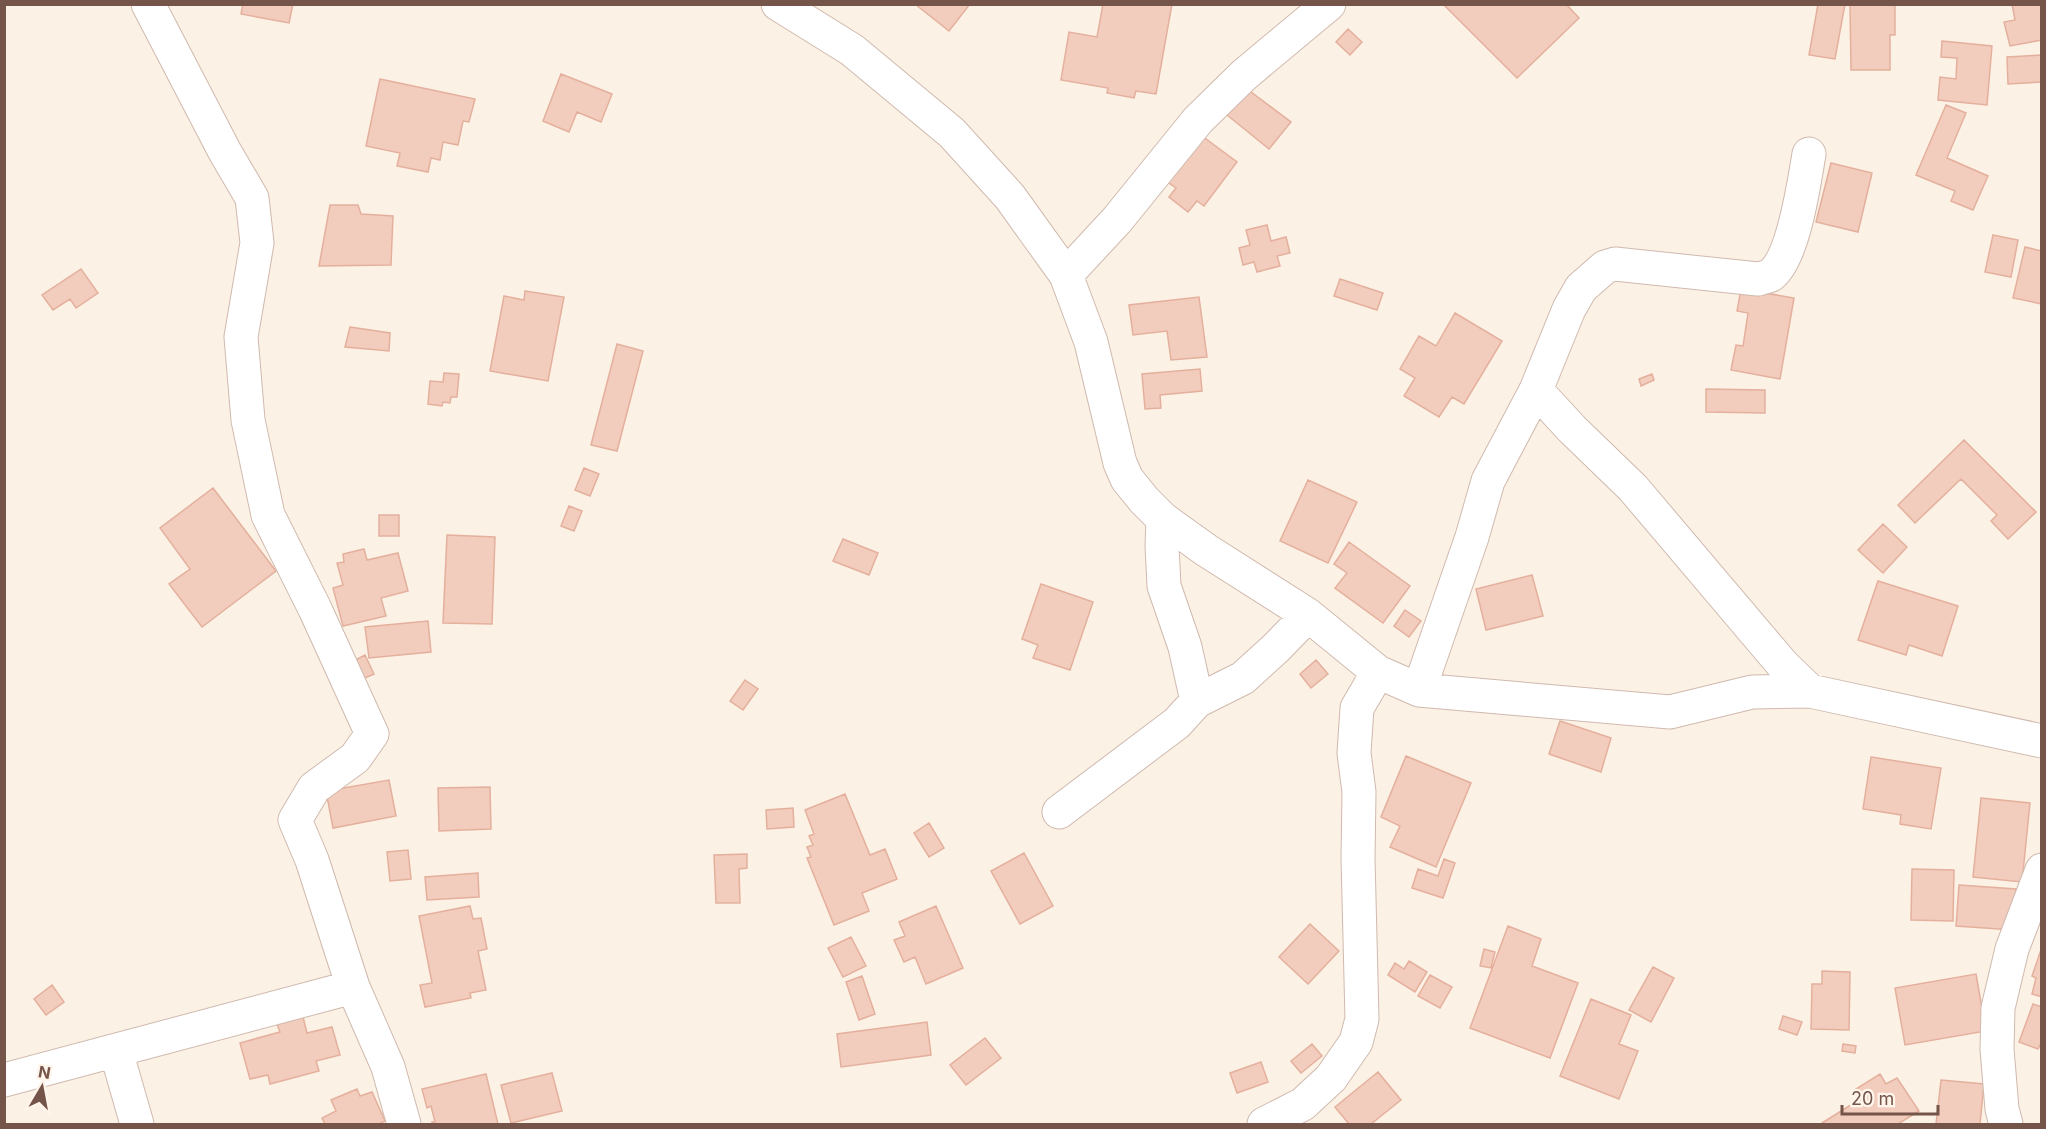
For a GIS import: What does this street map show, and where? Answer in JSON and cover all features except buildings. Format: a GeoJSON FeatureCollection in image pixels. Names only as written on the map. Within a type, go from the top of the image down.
{"type":"FeatureCollection","features":[{"type":"Feature","properties":{"kind":"street"},"geometry":{"type":"LineString","coordinates":[[148,4],[252,198],[256,243],[241,337],[248,420],[268,514],[315,609],[372,734],[355,758],[314,788],[295,820],[312,860],[353,987],[388,1066],[404,1125]]}},
{"type":"Feature","properties":{"kind":"street"},"geometry":{"type":"LineString","coordinates":[[778,4],[852,50],[952,133],[1010,197],[1066,275],[1091,342],[1120,463],[1127,479],[1144,500],[1163,519],[1206,550],[1308,615],[1378,672],[1419,690],[1670,712],[1752,692],[1810,691],[2042,741]]}},
{"type":"Feature","properties":{"kind":"street"},"geometry":{"type":"LineString","coordinates":[[1066,275],[1117,220],[1198,120],[1245,75],[1329,4]]}},
{"type":"Feature","properties":{"kind":"street"},"geometry":{"type":"LineString","coordinates":[[1419,690],[1472,537],[1488,481],[1536,390],[1569,309],[1581,288],[1605,267],[1615,264],[1758,279],[1771,275],[1781,261],[1796,223],[1809,154]]}},
{"type":"Feature","properties":{"kind":"street"},"geometry":{"type":"LineString","coordinates":[[1536,390],[1572,429],[1633,488],[1783,665],[1810,691]]}},
{"type":"Feature","properties":{"kind":"street"},"geometry":{"type":"LineString","coordinates":[[1163,519],[1164,586],[1185,647],[1197,701]]}},
{"type":"Feature","properties":{"kind":"street"},"geometry":{"type":"LineString","coordinates":[[1059,812],[1177,723],[1197,701],[1242,678],[1308,615]]}},
{"type":"Feature","properties":{"kind":"street"},"geometry":{"type":"LineString","coordinates":[[1264,1125],[1303,1104],[1331,1078],[1356,1042],[1362,1019],[1358,858],[1359,792],[1354,753],[1357,708],[1378,672]]}},
{"type":"Feature","properties":{"kind":"street"},"geometry":{"type":"LineString","coordinates":[[2006,1125],[2002,1109],[1997,1049],[1998,1008],[2012,949],[2042,870]]}},
{"type":"Feature","properties":{"kind":"street"},"geometry":{"type":"LineString","coordinates":[[4,1080],[353,987]]}},
{"type":"Feature","properties":{"kind":"street"},"geometry":{"type":"LineString","coordinates":[[116,1051],[136,1125]]}}]}
